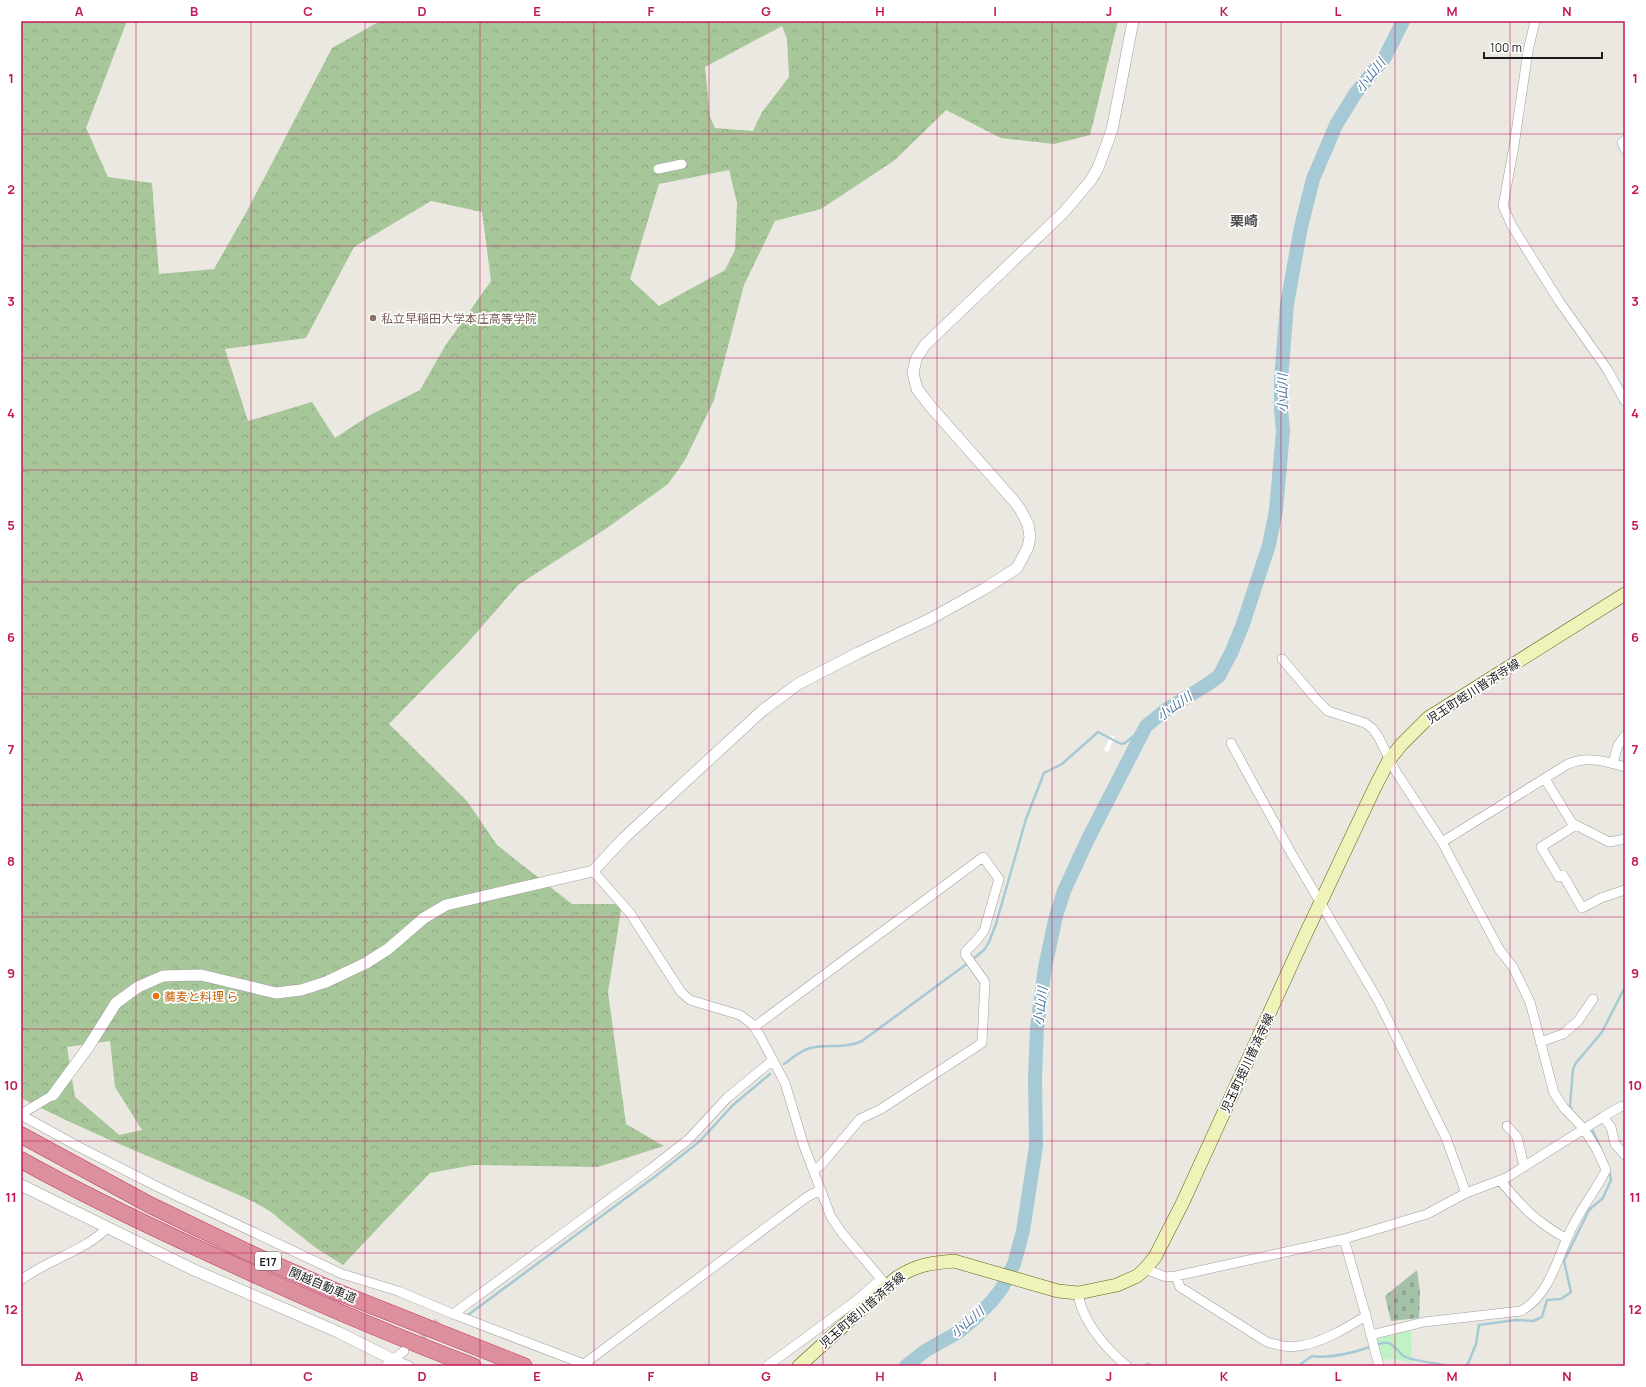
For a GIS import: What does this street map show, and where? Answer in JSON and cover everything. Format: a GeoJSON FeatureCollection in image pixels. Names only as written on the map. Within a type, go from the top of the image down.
{"type":"FeatureCollection","features":[{"type":"Feature","properties":{"kind":"highway","name":"関越自動車道"},"geometry":{"type":"LineString","coordinates":[[21,1135],[150,1206],[245,1251],[335,1291],[524,1366]]}},
{"type":"Feature","properties":{"kind":"highway","name":"関越自動車道"},"geometry":{"type":"LineString","coordinates":[[21,1160],[158,1230],[268,1281],[362,1322],[473,1366]]}},
{"type":"Feature","properties":{"kind":"main road","name":"児玉町蛭川普済寺線"},"geometry":{"type":"LineString","coordinates":[[799,1366],[884,1283],[921,1265],[938,1261],[954,1261],[1058,1291],[1078,1293],[1117,1285],[1137,1276],[1145,1269],[1161,1247],[1183,1202],[1321,903],[1389,760],[1417,727],[1438,711],[1625,594]]}},
{"type":"Feature","properties":{"kind":"street"},"geometry":{"type":"LineString","coordinates":[[820,1190],[807,1197],[586,1365],[398,1291],[342,1274],[148,1182],[80,1148],[21,1114],[53,1095],[89,1046],[116,1003],[138,987],[163,976],[201,975],[276,993],[301,990],[326,982],[366,963],[388,949],[424,918],[446,905],[593,871],[624,838],[763,710],[798,684],[858,653],[930,619],[1017,568],[1028,547],[1030,538],[1028,524],[1024,516],[1014,501],[931,407],[918,389],[912,373],[916,359],[925,345],[1064,212],[1091,180],[1098,168],[1112,130],[1133,21]]}},
{"type":"Feature","properties":{"kind":"street"},"geometry":{"type":"LineString","coordinates":[[1535,21],[1528,51],[1503,206],[1512,226],[1547,282],[1606,369],[1625,401]]}},
{"type":"Feature","properties":{"kind":"street"},"geometry":{"type":"LineString","coordinates":[[1625,140],[1622,143],[1625,149]]}},
{"type":"Feature","properties":{"kind":"street"},"geometry":{"type":"LineString","coordinates":[[658,169],[682,164]]}},
{"type":"Feature","properties":{"kind":"street"},"geometry":{"type":"LineString","coordinates":[[1282,659],[1328,711],[1365,723],[1373,729],[1379,738],[1389,760],[1442,842],[1499,949],[1513,967],[1530,1002],[1554,1093],[1564,1108],[1584,1129],[1597,1150],[1606,1170],[1575,1222],[1544,1290],[1531,1306],[1521,1312],[1424,1322],[1371,1335]]}},
{"type":"Feature","properties":{"kind":"street"},"geometry":{"type":"LineString","coordinates":[[1613,764],[1618,745],[1625,736]]}},
{"type":"Feature","properties":{"kind":"street"},"geometry":{"type":"LineString","coordinates":[[1231,743],[1290,851],[1382,1009],[1446,1138],[1466,1193]]}},
{"type":"Feature","properties":{"kind":"street"},"geometry":{"type":"LineString","coordinates":[[1442,842],[1568,764],[1584,759],[1605,761],[1625,767]]}},
{"type":"Feature","properties":{"kind":"street"},"geometry":{"type":"LineString","coordinates":[[1545,778],[1572,823],[1609,842],[1625,839]]}},
{"type":"Feature","properties":{"kind":"street"},"geometry":{"type":"LineString","coordinates":[[1576,825],[1541,847],[1559,877],[1563,875],[1582,908],[1601,898],[1625,890]]}},
{"type":"Feature","properties":{"kind":"street"},"geometry":{"type":"LineString","coordinates":[[754,1027],[983,857],[999,879],[984,931],[966,951],[968,957],[985,982],[982,1043],[881,1109],[860,1119],[821,1166],[814,1170]]}},
{"type":"Feature","properties":{"kind":"street"},"geometry":{"type":"LineString","coordinates":[[593,871],[630,913],[681,992],[690,1000],[740,1015],[752,1024],[785,1083],[804,1146],[831,1217],[842,1233],[884,1283],[857,1300],[767,1366]]}},
{"type":"Feature","properties":{"kind":"street"},"geometry":{"type":"LineString","coordinates":[[1540,1042],[1563,1034],[1578,1020],[1593,999]]}},
{"type":"Feature","properties":{"kind":"street"},"geometry":{"type":"LineString","coordinates":[[441,1320],[449,1312],[652,1168],[689,1139],[727,1098],[772,1060]]}},
{"type":"Feature","properties":{"kind":"street"},"geometry":{"type":"LineString","coordinates":[[1145,1269],[1166,1277],[1176,1276],[1344,1239],[1427,1214],[1466,1193],[1500,1180],[1603,1117],[1620,1107],[1625,1106]]}},
{"type":"Feature","properties":{"kind":"street"},"geometry":{"type":"LineString","coordinates":[[1603,1117],[1611,1126],[1615,1144],[1625,1155]]}},
{"type":"Feature","properties":{"kind":"street"},"geometry":{"type":"LineString","coordinates":[[1507,1126],[1517,1137],[1524,1166]]}},
{"type":"Feature","properties":{"kind":"street"},"geometry":{"type":"LineString","coordinates":[[1500,1180],[1529,1214],[1541,1224],[1567,1239]]}},
{"type":"Feature","properties":{"kind":"street"},"geometry":{"type":"LineString","coordinates":[[21,1186],[194,1270],[338,1332],[390,1363],[409,1366]]}},
{"type":"Feature","properties":{"kind":"street"},"geometry":{"type":"LineString","coordinates":[[21,1280],[36,1269],[54,1261],[100,1235],[107,1228]]}},
{"type":"Feature","properties":{"kind":"street"},"geometry":{"type":"LineString","coordinates":[[1344,1239],[1379,1366]]}},
{"type":"Feature","properties":{"kind":"street"},"geometry":{"type":"LineString","coordinates":[[1176,1276],[1180,1287],[1267,1342],[1282,1346],[1299,1346],[1312,1342],[1342,1331],[1366,1316]]}},
{"type":"Feature","properties":{"kind":"street"},"geometry":{"type":"LineString","coordinates":[[1078,1293],[1085,1313],[1098,1337],[1110,1352],[1127,1366]]}},
{"type":"Feature","properties":{"kind":"street"},"geometry":{"type":"LineString","coordinates":[[390,1363],[404,1351]]}},
{"type":"Feature","properties":{"kind":"green space"},"geometry":{"type":"Polygon","coordinates":[[[21,21],[127,21],[86,128],[108,177],[152,183],[159,274],[214,269],[247,211],[332,48],[380,21],[1118,21],[1090,135],[1054,144],[1001,138],[946,110],[895,160],[821,209],[775,221],[744,285],[714,400],[685,460],[668,484],[607,528],[518,585],[464,647],[389,724],[467,801],[497,845],[572,904],[622,904],[608,992],[626,1124],[664,1146],[598,1167],[474,1165],[430,1173],[343,1265],[316,1248],[273,1214],[254,1202],[87,1130],[21,1098],[21,21]],[[782,26],[705,67],[710,117],[715,128],[753,131],[762,112],[789,77],[787,39],[782,26]],[[729,170],[659,184],[630,279],[659,306],[725,270],[735,250],[737,203],[729,170]],[[431,201],[354,247],[306,338],[225,349],[248,421],[312,402],[335,438],[370,415],[420,390],[445,346],[491,281],[482,212],[431,201]],[[110,1041],[67,1047],[75,1097],[119,1135],[142,1130],[115,1087],[110,1041]]]}},
{"type":"Feature","properties":{"kind":"green space"},"geometry":{"type":"Polygon","coordinates":[[[1417,1270],[1420,1293],[1419,1318],[1391,1321],[1385,1296],[1417,1270]]]}},
{"type":"Feature","properties":{"kind":"green space"},"geometry":{"type":"Polygon","coordinates":[[[1411,1330],[1412,1363],[1401,1360],[1381,1359],[1375,1339],[1411,1330]]]}},
{"type":"Feature","properties":{"kind":"pier"},"geometry":{"type":"Polygon","coordinates":[[[1111,735],[1115,737],[1108,752],[1104,750],[1111,735]]]}},
{"type":"Feature","properties":{"kind":"waterway","name":"小山川"},"geometry":{"type":"LineString","coordinates":[[906,1366],[925,1351],[957,1333],[974,1319],[992,1301],[1002,1288],[1014,1264],[1023,1231],[1036,1146],[1035,1078],[1037,1028],[1045,967],[1056,916],[1064,891],[1087,841],[1146,726],[1166,710],[1219,676],[1232,651],[1243,624],[1269,545],[1276,510],[1283,431],[1281,380],[1287,304],[1301,227],[1313,179],[1336,125],[1355,94],[1385,57],[1403,21]]}},
{"type":"Feature","properties":{"kind":"waterway"},"geometry":{"type":"LineString","coordinates":[[972,960],[985,949],[996,924],[1026,819],[1044,773],[1062,764],[1098,732],[1121,744],[1125,743],[1146,726]]}},
{"type":"Feature","properties":{"kind":"waterway"},"geometry":{"type":"LineString","coordinates":[[784,1064],[806,1049],[823,1046],[843,1046],[862,1041],[968,963]]}},
{"type":"Feature","properties":{"kind":"waterway"},"geometry":{"type":"LineString","coordinates":[[1572,1111],[1570,1106],[1573,1069],[1576,1063],[1602,1032],[1625,987]]}},
{"type":"Feature","properties":{"kind":"waterway"},"geometry":{"type":"LineString","coordinates":[[468,1315],[657,1175],[700,1141],[733,1105],[770,1074]]}},
{"type":"Feature","properties":{"kind":"waterway"},"geometry":{"type":"LineString","coordinates":[[1593,1131],[1603,1154]]}},
{"type":"Feature","properties":{"kind":"waterway"},"geometry":{"type":"LineString","coordinates":[[1467,1366],[1476,1344],[1479,1325],[1516,1320],[1533,1321],[1542,1317],[1547,1300],[1561,1299],[1571,1292],[1564,1261],[1589,1210],[1603,1198],[1611,1180],[1609,1170]]}},
{"type":"Feature","properties":{"kind":"waterway"},"geometry":{"type":"LineString","coordinates":[[1379,1344],[1391,1344],[1402,1355],[1408,1358],[1448,1366]]}},
{"type":"Feature","properties":{"kind":"waterway"},"geometry":{"type":"LineString","coordinates":[[1298,1366],[1312,1356],[1334,1356],[1370,1347]]}},
{"type":"Feature","properties":{"kind":"waterway"},"geometry":{"type":"LineString","coordinates":[[1147,1364],[1153,1366]]}},
{"type":"Feature","properties":{"kind":"waterway"},"geometry":{"type":"LineString","coordinates":[[1281,1366],[1297,1366]]}},
{"type":"Feature","properties":{"kind":"tunnel"},"geometry":{"type":"LineString","coordinates":[[411,1345],[441,1320]]}},
{"type":"Feature","properties":{"kind":"place","name":"私立早稲田大学本庄高等学院"},"geometry":{"type":"Point","coordinates":[373,318]}},
{"type":"Feature","properties":{"kind":"place","name":"蕎麦と料理 ら"},"geometry":{"type":"Point","coordinates":[156,996]}},
{"type":"Feature","properties":{"kind":"district","name":"栗崎"},"geometry":{"type":"Point","coordinates":[1244,220]}}]}
